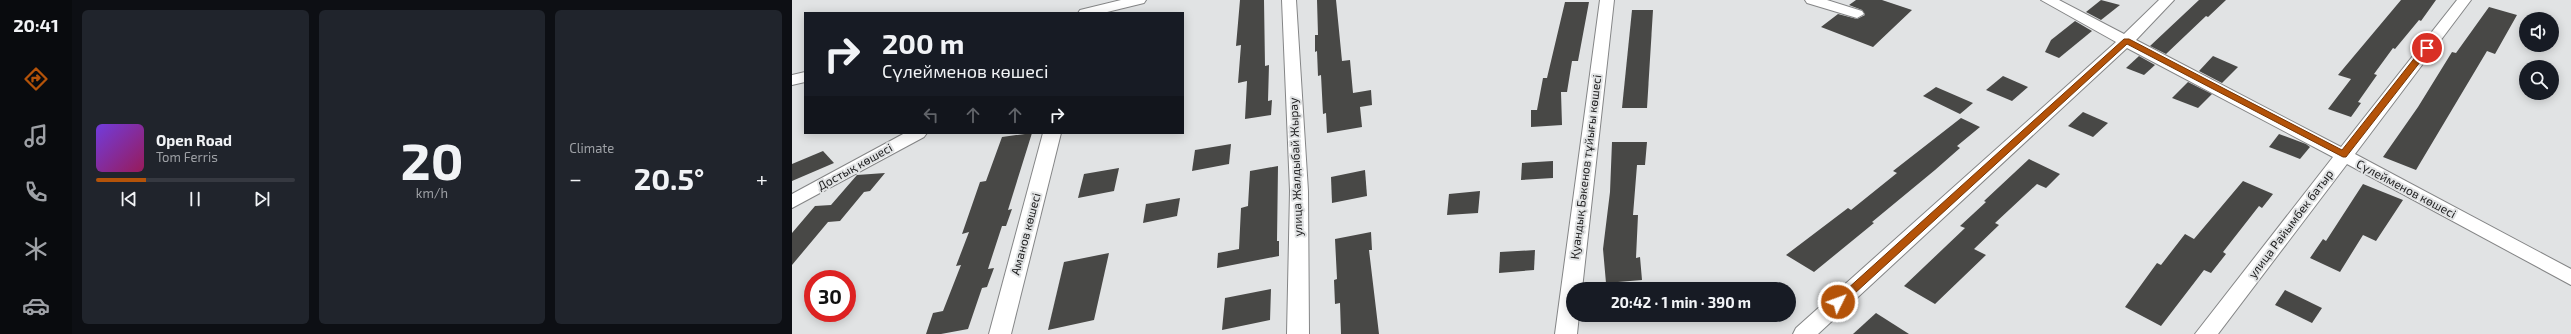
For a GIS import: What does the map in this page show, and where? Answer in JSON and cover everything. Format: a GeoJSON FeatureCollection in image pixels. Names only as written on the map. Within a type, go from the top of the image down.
{"type":"FeatureCollection","features":[{"type":"Feature","properties":{"kind":"street"},"geometry":{"type":"LineString","coordinates":[[1085,12],[1087,0]]}},
{"type":"Feature","properties":{"kind":"street"},"geometry":{"type":"LineString","coordinates":[[1089,12],[1139,0]]}},
{"type":"Feature","properties":{"kind":"street","name":"улица Жалдыбай Жырау"},"geometry":{"type":"LineString","coordinates":[[1288,0],[1299,190],[1298,334]]}},
{"type":"Feature","properties":{"kind":"street","name":"Қуандық Бәкенов тұйығы көшесі"},"geometry":{"type":"LineString","coordinates":[[1566,334],[1607,0]]}},
{"type":"Feature","properties":{"kind":"street"},"geometry":{"type":"LineString","coordinates":[[1812,0],[1857,14]]}},
{"type":"Feature","properties":{"kind":"street","name":"Сүлейменов көшесі"},"geometry":{"type":"LineString","coordinates":[[2048,0],[2127,40],[2571,278]]}},
{"type":"Feature","properties":{"kind":"street"},"geometry":{"type":"LineString","coordinates":[[1804,334],[2127,40],[2167,0]]}},
{"type":"Feature","properties":{"kind":"street","name":"улица Райымбек батыр"},"geometry":{"type":"LineString","coordinates":[[2206,334],[2464,0]]}},
{"type":"Feature","properties":{"kind":"street"},"geometry":{"type":"LineString","coordinates":[[792,80],[804,77]]}},
{"type":"Feature","properties":{"kind":"street","name":"Достық көшесі"},"geometry":{"type":"LineString","coordinates":[[792,202],[916,134]]}},
{"type":"Feature","properties":{"kind":"street","name":"Аманов көшесі"},"geometry":{"type":"LineString","coordinates":[[1000,334],[1052,134]]}},
{"type":"Feature","properties":{"kind":"building"},"geometry":{"type":"Polygon","coordinates":[[[1240,0],[1264,0],[1265,66],[1269,65],[1268,101],[1272,100],[1271,115],[1245,119],[1247,81],[1238,83],[1241,45],[1236,46],[1240,0]]]}},
{"type":"Feature","properties":{"kind":"building"},"geometry":{"type":"Polygon","coordinates":[[[1317,0],[1336,0],[1342,61],[1350,60],[1353,93],[1371,90],[1372,105],[1360,107],[1362,127],[1327,133],[1326,113],[1323,114],[1321,75],[1318,76],[1317,51],[1315,52],[1315,35],[1318,35],[1317,0]]]}},
{"type":"Feature","properties":{"kind":"building"},"geometry":{"type":"Polygon","coordinates":[[[1856,0],[1882,0],[1912,10],[1873,47],[1821,27],[1838,14],[1857,19],[1865,15],[1862,10],[1849,5],[1856,0]]]}},
{"type":"Feature","properties":{"kind":"building"},"geometry":{"type":"Polygon","coordinates":[[[2101,0],[2120,5],[2101,20],[2086,12],[2101,0]]]}},
{"type":"Feature","properties":{"kind":"building"},"geometry":{"type":"Polygon","coordinates":[[[2199,0],[2226,0],[2208,17],[2206,16],[2166,54],[2150,46],[2199,0]]]}},
{"type":"Feature","properties":{"kind":"building"},"geometry":{"type":"Polygon","coordinates":[[[2401,0],[2436,0],[2421,21],[2419,20],[2395,49],[2393,48],[2374,74],[2377,75],[2358,102],[2361,103],[2351,117],[2328,109],[2351,79],[2338,75],[2401,0]]]}},
{"type":"Feature","properties":{"kind":"building"},"geometry":{"type":"Polygon","coordinates":[[[1565,2],[1589,2],[1578,61],[1572,61],[1567,92],[1561,92],[1562,125],[1531,127],[1531,110],[1537,110],[1543,78],[1547,78],[1565,2]]]}},
{"type":"Feature","properties":{"kind":"building"},"geometry":{"type":"Polygon","coordinates":[[[2489,7],[2517,15],[2495,54],[2487,51],[2416,170],[2383,157],[2418,107],[2452,52],[2456,53],[2489,7]]]}},
{"type":"Feature","properties":{"kind":"building"},"geometry":{"type":"Polygon","coordinates":[[[1632,10],[1653,10],[1647,108],[1622,108],[1632,10]]]}},
{"type":"Feature","properties":{"kind":"building"},"geometry":{"type":"Polygon","coordinates":[[[2075,21],[2092,31],[2059,58],[2045,52],[2051,40],[2075,21]]]}},
{"type":"Feature","properties":{"kind":"building"},"geometry":{"type":"Polygon","coordinates":[[[2139,56],[2155,65],[2144,75],[2126,68],[2139,56]]]}},
{"type":"Feature","properties":{"kind":"building"},"geometry":{"type":"Polygon","coordinates":[[[2213,56],[2238,67],[2222,83],[2199,71],[2213,56]]]}},
{"type":"Feature","properties":{"kind":"building"},"geometry":{"type":"Polygon","coordinates":[[[2003,76],[2028,87],[2012,101],[1986,90],[2003,76]]]}},
{"type":"Feature","properties":{"kind":"building"},"geometry":{"type":"Polygon","coordinates":[[[2188,82],[2212,94],[2198,108],[2172,98],[2188,82]]]}},
{"type":"Feature","properties":{"kind":"building"},"geometry":{"type":"Polygon","coordinates":[[[1936,87],[1973,103],[1960,114],[1923,96],[1936,87]]]}},
{"type":"Feature","properties":{"kind":"building"},"geometry":{"type":"Polygon","coordinates":[[[2083,112],[2108,123],[2093,137],[2068,126],[2083,112]]]}},
{"type":"Feature","properties":{"kind":"building"},"geometry":{"type":"Polygon","coordinates":[[[1961,118],[1980,127],[1957,146],[1960,148],[1935,170],[1872,222],[1874,223],[1814,272],[1786,255],[1848,208],[1851,210],[1897,173],[1893,171],[1961,118]]]}},
{"type":"Feature","properties":{"kind":"building"},"geometry":{"type":"Polygon","coordinates":[[[1032,134],[1008,210],[1012,209],[1006,226],[1002,226],[988,269],[994,268],[987,287],[982,288],[968,329],[941,334],[926,334],[933,313],[943,311],[961,265],[956,266],[969,232],[962,234],[980,182],[986,181],[1002,137],[1032,134]]]}},
{"type":"Feature","properties":{"kind":"building"},"geometry":{"type":"Polygon","coordinates":[[[2279,134],[2306,144],[2310,147],[2300,159],[2269,147],[2279,134]]]}},
{"type":"Feature","properties":{"kind":"building"},"geometry":{"type":"Polygon","coordinates":[[[1612,142],[1647,142],[1645,165],[1637,165],[1633,215],[1638,215],[1636,258],[1640,257],[1642,280],[1606,282],[1603,249],[1610,192],[1612,142]]]}},
{"type":"Feature","properties":{"kind":"building"},"geometry":{"type":"Polygon","coordinates":[[[1231,144],[1229,164],[1192,171],[1195,150],[1231,144]]]}},
{"type":"Feature","properties":{"kind":"building"},"geometry":{"type":"Polygon","coordinates":[[[823,151],[834,163],[792,181],[792,164],[823,151]]]}},
{"type":"Feature","properties":{"kind":"building"},"geometry":{"type":"Polygon","coordinates":[[[2029,159],[2060,174],[2046,188],[2037,184],[1995,223],[1999,225],[1974,249],[1986,255],[1935,304],[1904,286],[1965,228],[1960,226],[1986,202],[1984,201],[2029,159]]]}},
{"type":"Feature","properties":{"kind":"building"},"geometry":{"type":"Polygon","coordinates":[[[1553,161],[1553,178],[1521,180],[1522,163],[1553,161]]]}},
{"type":"Feature","properties":{"kind":"building"},"geometry":{"type":"Polygon","coordinates":[[[1278,166],[1277,241],[1279,241],[1279,256],[1217,268],[1218,253],[1239,249],[1241,208],[1248,206],[1250,171],[1278,166]]]}},
{"type":"Feature","properties":{"kind":"building"},"geometry":{"type":"Polygon","coordinates":[[[1119,168],[1114,191],[1078,198],[1084,174],[1119,168]]]}},
{"type":"Feature","properties":{"kind":"building"},"geometry":{"type":"Polygon","coordinates":[[[1365,170],[1367,196],[1332,203],[1331,177],[1365,170]]]}},
{"type":"Feature","properties":{"kind":"building"},"geometry":{"type":"Polygon","coordinates":[[[885,173],[870,191],[864,192],[840,221],[828,222],[792,265],[792,233],[815,206],[831,205],[857,175],[885,173]]]}},
{"type":"Feature","properties":{"kind":"building"},"geometry":{"type":"Polygon","coordinates":[[[2243,181],[2273,194],[2262,208],[2259,206],[2223,252],[2226,254],[2211,273],[2204,270],[2161,326],[2125,307],[2157,263],[2161,265],[2185,234],[2194,239],[2243,181]]]}},
{"type":"Feature","properties":{"kind":"building"},"geometry":{"type":"Polygon","coordinates":[[[2363,184],[2403,200],[2376,241],[2363,235],[2340,272],[2310,258],[2323,239],[2326,241],[2363,184]]]}},
{"type":"Feature","properties":{"kind":"building"},"geometry":{"type":"Polygon","coordinates":[[[1480,191],[1478,213],[1447,215],[1449,194],[1480,191]]]}},
{"type":"Feature","properties":{"kind":"building"},"geometry":{"type":"Polygon","coordinates":[[[1180,198],[1177,216],[1143,223],[1146,204],[1180,198]]]}},
{"type":"Feature","properties":{"kind":"building"},"geometry":{"type":"Polygon","coordinates":[[[1371,232],[1372,250],[1369,250],[1379,334],[1341,334],[1340,303],[1335,304],[1334,280],[1337,279],[1335,239],[1371,232]]]}},
{"type":"Feature","properties":{"kind":"building"},"geometry":{"type":"Polygon","coordinates":[[[1535,250],[1534,270],[1499,273],[1500,252],[1535,250]]]}},
{"type":"Feature","properties":{"kind":"building"},"geometry":{"type":"Polygon","coordinates":[[[1109,253],[1094,320],[1048,330],[1064,262],[1109,253]]]}},
{"type":"Feature","properties":{"kind":"building"},"geometry":{"type":"Polygon","coordinates":[[[1271,289],[1270,320],[1222,330],[1225,298],[1271,289]]]}},
{"type":"Feature","properties":{"kind":"building"},"geometry":{"type":"Polygon","coordinates":[[[2285,290],[2322,308],[2312,323],[2275,305],[2285,290]]]}},
{"type":"Feature","properties":{"kind":"building"},"geometry":{"type":"Polygon","coordinates":[[[1876,313],[1909,334],[1853,334],[1876,313]]]}},
{"type":"Feature","properties":{"kind":"route"},"geometry":{"type":"LineString","coordinates":[[1838,302],[2127,40],[2343,155],[2427,48]]}}]}
